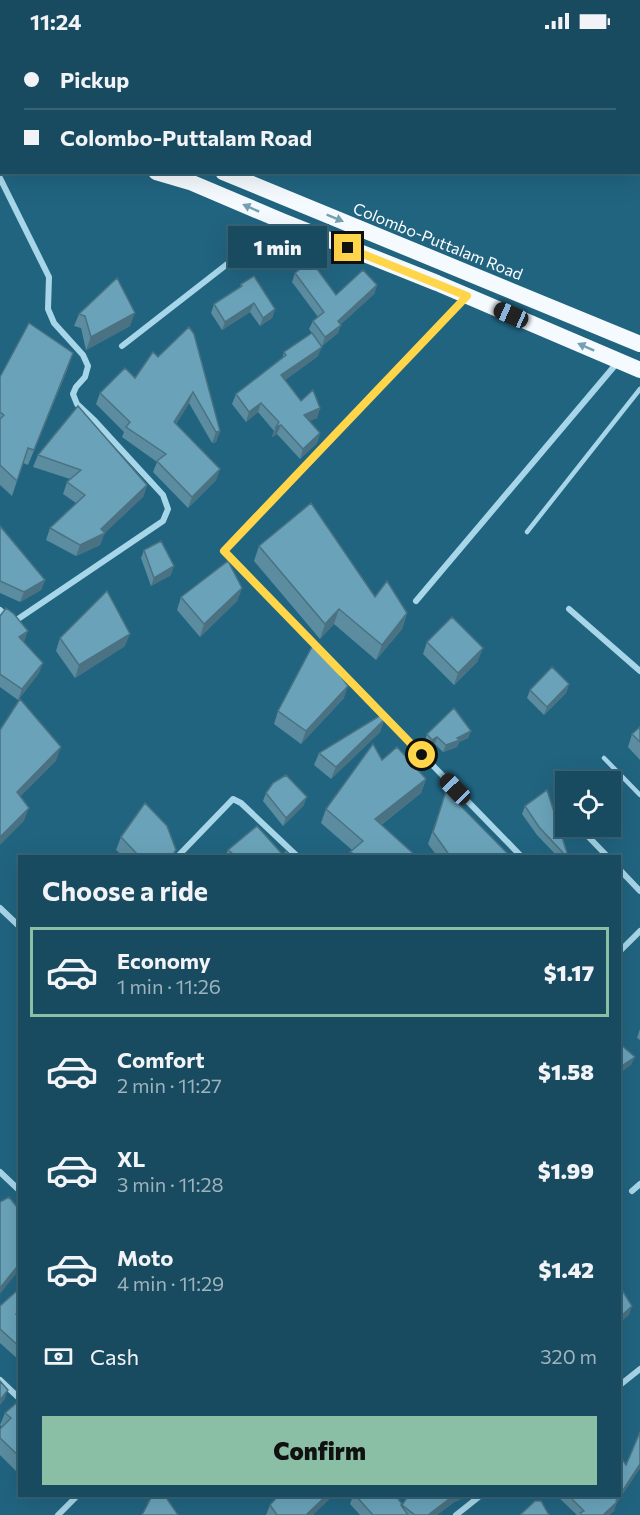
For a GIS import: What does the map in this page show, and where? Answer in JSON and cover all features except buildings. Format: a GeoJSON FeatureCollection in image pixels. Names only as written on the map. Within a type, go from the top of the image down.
{"type":"FeatureCollection","features":[{"type":"Feature","properties":{"kind":"highway"},"geometry":{"type":"LineString","coordinates":[[171,174],[193,177],[282,221],[467,296],[640,370]]}},
{"type":"Feature","properties":{"kind":"highway","name":"Colombo-Puttalam Road"},"geometry":{"type":"LineString","coordinates":[[228,174],[640,344]]}},
{"type":"Feature","properties":{"kind":"street"},"geometry":{"type":"LineString","coordinates":[[0,178],[49,277],[48,309],[54,323],[83,355],[88,366],[85,377],[73,394],[78,404],[163,495],[168,509],[163,520],[18,619],[11,620],[0,610]]}},
{"type":"Feature","properties":{"kind":"street"},"geometry":{"type":"LineString","coordinates":[[122,346],[282,221]]}},
{"type":"Feature","properties":{"kind":"street"},"geometry":{"type":"LineString","coordinates":[[467,296],[224,551],[520,855]]}},
{"type":"Feature","properties":{"kind":"street"},"geometry":{"type":"LineString","coordinates":[[416,601],[619,362]]}},
{"type":"Feature","properties":{"kind":"street"},"geometry":{"type":"LineString","coordinates":[[569,609],[640,671]]}},
{"type":"Feature","properties":{"kind":"street"},"geometry":{"type":"LineString","coordinates":[[179,855],[233,800],[241,803],[296,855]]}},
{"type":"Feature","properties":{"kind":"street"},"geometry":{"type":"LineString","coordinates":[[589,837],[606,855]]}},
{"type":"Feature","properties":{"kind":"street"},"geometry":{"type":"LineString","coordinates":[[621,871],[640,891]]}},
{"type":"Feature","properties":{"kind":"street"},"geometry":{"type":"LineString","coordinates":[[0,908],[18,925]]}},
{"type":"Feature","properties":{"kind":"street"},"geometry":{"type":"LineString","coordinates":[[621,950],[640,931]]}},
{"type":"Feature","properties":{"kind":"street"},"geometry":{"type":"LineString","coordinates":[[0,1172],[18,1189]]}},
{"type":"Feature","properties":{"kind":"street"},"geometry":{"type":"LineString","coordinates":[[632,1191],[640,1184]]}},
{"type":"Feature","properties":{"kind":"street"},"geometry":{"type":"LineString","coordinates":[[621,1384],[640,1369]]}},
{"type":"Feature","properties":{"kind":"street"},"geometry":{"type":"LineString","coordinates":[[0,1380],[18,1397]]}},
{"type":"Feature","properties":{"kind":"street"},"geometry":{"type":"LineString","coordinates":[[58,1515],[76,1497]]}},
{"type":"Feature","properties":{"kind":"street"},"geometry":{"type":"LineString","coordinates":[[456,1515],[479,1497]]}},
{"type":"Feature","properties":{"kind":"lane"},"geometry":{"type":"LineString","coordinates":[[527,532],[640,389]]}},
{"type":"Feature","properties":{"kind":"lane"},"geometry":{"type":"LineString","coordinates":[[604,758],[640,795]]}},
{"type":"Feature","properties":{"kind":"route"},"geometry":{"type":"LineString","coordinates":[[348,248],[467,296],[224,551],[422,755]]}}]}
